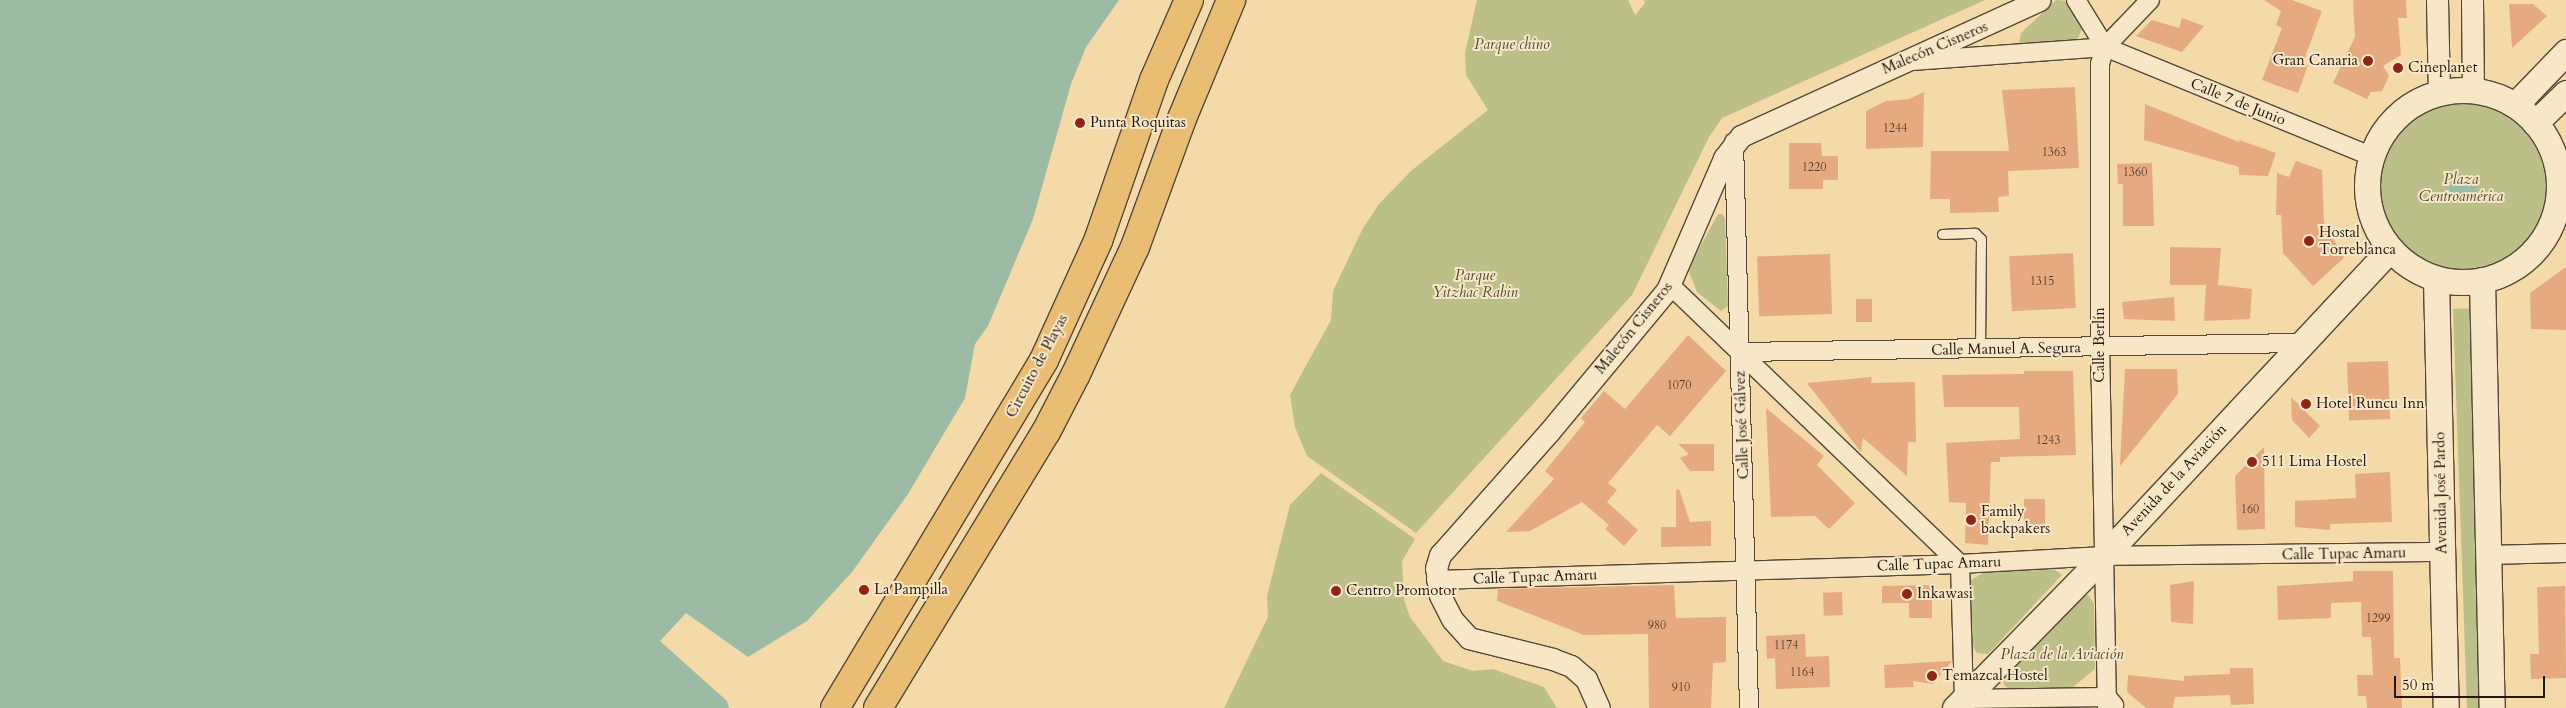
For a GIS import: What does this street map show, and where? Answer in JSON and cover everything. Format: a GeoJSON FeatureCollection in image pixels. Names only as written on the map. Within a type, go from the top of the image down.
{"type":"FeatureCollection","features":[{"type":"Feature","properties":{"kind":"highway","name":"Circuito de Playas"},"geometry":{"type":"LineString","coordinates":[[835,708],[1044,360],[1098,240],[1154,80],[1189,0]]}},
{"type":"Feature","properties":{"kind":"highway"},"geometry":{"type":"LineString","coordinates":[[878,708],[1046,432],[1081,365],[1135,247],[1180,121],[1232,0]]}},
{"type":"Feature","properties":{"kind":"main road"},"geometry":{"type":"LineString","coordinates":[[2515,105],[2566,52]]}},
{"type":"Feature","properties":{"kind":"main road"},"geometry":{"type":"LineString","coordinates":[[2473,90],[2499,97],[2515,105],[2535,123],[2550,146],[2558,175],[2557,231],[2522,262],[2482,280],[2455,282],[2436,279],[2411,267],[2390,249],[2370,211],[2367,183],[2371,156],[2393,119],[2410,105],[2439,92],[2473,90]]}},
{"type":"Feature","properties":{"kind":"main road"},"geometry":{"type":"LineString","coordinates":[[2535,123],[2566,93]]}},
{"type":"Feature","properties":{"kind":"main road","name":"Avenida de la Aviación"},"geometry":{"type":"LineString","coordinates":[[1959,704],[2104,556],[2390,249]]}},
{"type":"Feature","properties":{"kind":"main road","name":"Avenida José Pardo"},"geometry":{"type":"LineString","coordinates":[[2436,279],[2446,708]]}},
{"type":"Feature","properties":{"kind":"main road"},"geometry":{"type":"LineString","coordinates":[[2482,280],[2492,708]]}},
{"type":"Feature","properties":{"kind":"street","name":"Malecón Cisneros"},"geometry":{"type":"LineString","coordinates":[[1436,580],[1440,555],[1549,432],[1670,285],[1734,142],[1753,129],[2040,0]]}},
{"type":"Feature","properties":{"kind":"street"},"geometry":{"type":"LineString","coordinates":[[2076,0],[2105,47],[2150,0]]}},
{"type":"Feature","properties":{"kind":"street"},"geometry":{"type":"LineString","coordinates":[[2437,0],[2439,92]]}},
{"type":"Feature","properties":{"kind":"street"},"geometry":{"type":"LineString","coordinates":[[2472,0],[2473,90]]}},
{"type":"Feature","properties":{"kind":"street","name":"Calle 7 de Junio"},"geometry":{"type":"LineString","coordinates":[[1902,61],[2105,47],[2371,156]]}},
{"type":"Feature","properties":{"kind":"street","name":"Calle Berlín"},"geometry":{"type":"LineString","coordinates":[[2105,47],[2100,80],[2100,348],[2104,556],[2110,704]]}},
{"type":"Feature","properties":{"kind":"street","name":"Calle José Gálvez"},"geometry":{"type":"LineString","coordinates":[[1734,142],[1749,708]]}},
{"type":"Feature","properties":{"kind":"street"},"geometry":{"type":"LineString","coordinates":[[1670,285],[1960,564],[1959,704],[2110,704]]}},
{"type":"Feature","properties":{"kind":"street","name":"Calle Manuel A. Segura"},"geometry":{"type":"LineString","coordinates":[[1740,352],[1980,350],[2301,343]]}},
{"type":"Feature","properties":{"kind":"street","name":"Calle Tupac Amaru"},"geometry":{"type":"LineString","coordinates":[[1436,580],[1960,564],[2104,556],[2442,552]]}},
{"type":"Feature","properties":{"kind":"street"},"geometry":{"type":"LineString","coordinates":[[2488,555],[2566,554]]}},
{"type":"Feature","properties":{"kind":"street"},"geometry":{"type":"LineString","coordinates":[[1436,580],[1452,619],[1469,638],[1553,658],[1571,666],[1586,679],[1599,708]]}},
{"type":"Feature","properties":{"kind":"lane"},"geometry":{"type":"LineString","coordinates":[[1942,234],[1975,233],[1980,239],[1980,350]]}},
{"type":"Feature","properties":{"kind":"green space","name":"Parque Yitzhac Rabin"},"geometry":{"type":"Polygon","coordinates":[[[1477,0],[1628,0],[1635,15],[1645,3],[1644,0],[1985,0],[1722,118],[1709,137],[1632,295],[1416,533],[1307,456],[1295,427],[1290,395],[1331,320],[1333,291],[1362,230],[1379,204],[1412,170],[1488,110],[1466,75],[1465,53],[1477,0]]]}},
{"type":"Feature","properties":{"kind":"green space"},"geometry":{"type":"Polygon","coordinates":[[[2056,0],[2068,1],[2083,27],[2078,38],[2071,42],[2019,43],[2021,33],[2056,0]]]}},
{"type":"Feature","properties":{"kind":"green space","name":"Plaza Centroamérica"},"geometry":{"type":"Polygon","coordinates":[[[2453,103],[2469,103],[2494,109],[2515,122],[2527,134],[2540,155],[2546,188],[2540,221],[2527,242],[2515,254],[2494,267],[2469,273],[2453,273],[2428,267],[2407,254],[2395,242],[2382,221],[2376,196],[2376,180],[2382,155],[2395,134],[2407,122],[2428,109],[2453,103]]]}},
{"type":"Feature","properties":{"kind":"green space"},"geometry":{"type":"Polygon","coordinates":[[[1718,214],[1722,214],[1725,219],[1728,306],[1721,311],[1697,292],[1688,269],[1718,214]]]}},
{"type":"Feature","properties":{"kind":"green space"},"geometry":{"type":"Polygon","coordinates":[[[2481,308],[2495,708],[2467,708],[2453,309],[2481,308]]]}},
{"type":"Feature","properties":{"kind":"green space","name":"Centro Promotor"},"geometry":{"type":"Polygon","coordinates":[[[1321,473],[1415,539],[1402,561],[1404,600],[1410,617],[1443,661],[1473,671],[1493,669],[1544,687],[1557,708],[1224,708],[1268,617],[1267,596],[1290,505],[1321,473]]]}},
{"type":"Feature","properties":{"kind":"green space","name":"Plaza de la Aviación"},"geometry":{"type":"Polygon","coordinates":[[[2054,569],[2062,575],[1988,654],[1977,653],[1970,641],[1967,589],[1970,581],[1986,571],[2054,569]]]}},
{"type":"Feature","properties":{"kind":"green space","name":"Plaza de la Aviación"},"geometry":{"type":"Polygon","coordinates":[[[2079,592],[2089,596],[2094,604],[2095,669],[2073,687],[2011,690],[2005,686],[2001,678],[2079,592]]]}},
{"type":"Feature","properties":{"kind":"shaded area"},"geometry":{"type":"Polygon","coordinates":[[[0,0],[1119,0],[1086,47],[1071,84],[1033,219],[988,326],[975,344],[965,398],[908,494],[852,572],[807,621],[748,657],[686,613],[660,641],[727,701],[729,708],[0,708],[0,0]]]}},
{"type":"Feature","properties":{"kind":"shaded area"},"geometry":{"type":"Polygon","coordinates":[[[2463,175],[2473,179],[2477,189],[2473,199],[2463,203],[2453,199],[2449,189],[2453,179],[2463,175]]]}},
{"type":"Feature","properties":{"kind":"building"},"geometry":{"type":"Polygon","coordinates":[[[2264,0],[2292,0],[2322,11],[2303,63],[2308,65],[2298,93],[2262,80],[2282,28],[2276,25],[2281,11],[2264,0]]]}},
{"type":"Feature","properties":{"kind":"building","name":"Gran Canaria"},"geometry":{"type":"Polygon","coordinates":[[[2353,0],[2406,0],[2407,18],[2398,18],[2401,55],[2383,66],[2389,76],[2382,91],[2371,92],[2367,99],[2333,83],[2355,37],[2353,0]]]}},
{"type":"Feature","properties":{"kind":"building"},"geometry":{"type":"Polygon","coordinates":[[[2509,4],[2533,4],[2547,16],[2512,48],[2509,4]]]}},
{"type":"Feature","properties":{"kind":"building"},"geometry":{"type":"Polygon","coordinates":[[[2182,18],[2204,26],[2182,52],[2136,36],[2152,20],[2179,28],[2182,18]]]}},
{"type":"Feature","properties":{"kind":"building"},"geometry":{"type":"Polygon","coordinates":[[[2075,87],[2079,168],[2008,171],[2009,196],[1998,197],[1999,212],[1950,213],[1950,199],[1930,199],[1931,151],[2009,151],[2002,90],[2075,87]]]}},
{"type":"Feature","properties":{"kind":"building"},"geometry":{"type":"Polygon","coordinates":[[[1924,92],[1923,147],[1866,149],[1866,111],[1886,101],[1909,99],[1924,92]]]}},
{"type":"Feature","properties":{"kind":"building"},"geometry":{"type":"Polygon","coordinates":[[[2145,104],[2239,142],[2239,140],[2276,153],[2268,176],[2239,175],[2239,167],[2144,140],[2145,104]]]}},
{"type":"Feature","properties":{"kind":"building"},"geometry":{"type":"Polygon","coordinates":[[[1789,143],[1821,143],[1822,156],[1838,156],[1838,180],[1823,180],[1823,189],[1789,189],[1789,143]]]}},
{"type":"Feature","properties":{"kind":"building"},"geometry":{"type":"Polygon","coordinates":[[[2296,161],[2322,170],[2324,222],[2344,258],[2313,286],[2283,253],[2281,215],[2276,215],[2277,173],[2289,177],[2296,161]]]}},
{"type":"Feature","properties":{"kind":"building"},"geometry":{"type":"Polygon","coordinates":[[[2152,163],[2154,226],[2123,226],[2123,184],[2118,184],[2117,164],[2152,163]]]}},
{"type":"Feature","properties":{"kind":"building"},"geometry":{"type":"Polygon","coordinates":[[[2170,247],[2221,248],[2218,285],[2252,289],[2250,319],[2204,321],[2206,285],[2170,285],[2170,247]]]}},
{"type":"Feature","properties":{"kind":"building"},"geometry":{"type":"Polygon","coordinates":[[[2073,253],[2076,308],[2012,311],[2009,256],[2073,253]]]}},
{"type":"Feature","properties":{"kind":"building"},"geometry":{"type":"Polygon","coordinates":[[[1830,254],[1832,314],[1759,317],[1757,257],[1830,254]]]}},
{"type":"Feature","properties":{"kind":"building"},"geometry":{"type":"Polygon","coordinates":[[[2566,267],[2566,330],[2531,329],[2530,293],[2566,267]]]}},
{"type":"Feature","properties":{"kind":"building"},"geometry":{"type":"Polygon","coordinates":[[[2174,297],[2175,321],[2124,319],[2122,302],[2174,297]]]}},
{"type":"Feature","properties":{"kind":"building"},"geometry":{"type":"Polygon","coordinates":[[[1856,299],[1872,299],[1872,322],[1856,322],[1856,299]]]}},
{"type":"Feature","properties":{"kind":"building"},"geometry":{"type":"Polygon","coordinates":[[[1688,335],[1726,371],[1670,436],[1657,425],[1608,483],[1617,490],[1607,502],[1638,530],[1624,546],[1605,529],[1609,525],[1582,502],[1530,531],[1506,532],[1554,479],[1545,471],[1585,422],[1581,418],[1604,391],[1625,409],[1688,335]]]}},
{"type":"Feature","properties":{"kind":"building"},"geometry":{"type":"Polygon","coordinates":[[[2388,361],[2390,419],[2349,420],[2347,362],[2388,361]]]}},
{"type":"Feature","properties":{"kind":"building"},"geometry":{"type":"Polygon","coordinates":[[[2125,369],[2177,369],[2178,394],[2120,466],[2125,369]]]}},
{"type":"Feature","properties":{"kind":"building"},"geometry":{"type":"Polygon","coordinates":[[[2024,371],[2073,371],[2076,455],[2000,457],[2000,462],[1991,462],[1988,545],[1965,543],[1966,503],[1949,502],[1946,443],[2020,439],[2019,407],[1944,407],[1942,375],[2024,374],[2024,371]]]}},
{"type":"Feature","properties":{"kind":"building"},"geometry":{"type":"Polygon","coordinates":[[[1872,377],[1871,383],[1915,382],[1916,442],[1908,442],[1907,476],[1863,438],[1861,452],[1807,383],[1872,377]]]}},
{"type":"Feature","properties":{"kind":"building"},"geometry":{"type":"Polygon","coordinates":[[[2291,397],[2320,426],[2309,438],[2292,420],[2291,397]]]}},
{"type":"Feature","properties":{"kind":"building"},"geometry":{"type":"Polygon","coordinates":[[[1766,408],[1824,456],[1817,465],[1855,503],[1829,529],[1815,516],[1771,517],[1766,408]]]}},
{"type":"Feature","properties":{"kind":"building"},"geometry":{"type":"Polygon","coordinates":[[[1678,444],[1714,444],[1714,471],[1690,471],[1680,458],[1689,454],[1678,444]]]}},
{"type":"Feature","properties":{"kind":"building"},"geometry":{"type":"Polygon","coordinates":[[[2264,447],[2265,529],[2237,530],[2235,476],[2264,447]]]}},
{"type":"Feature","properties":{"kind":"building"},"geometry":{"type":"Polygon","coordinates":[[[2390,472],[2392,522],[2330,524],[2330,530],[2295,527],[2295,501],[2356,498],[2355,474],[2390,472]]]}},
{"type":"Feature","properties":{"kind":"building"},"geometry":{"type":"Polygon","coordinates":[[[1679,489],[1690,522],[1711,521],[1711,546],[1661,547],[1661,527],[1676,527],[1676,490],[1679,489]]]}},
{"type":"Feature","properties":{"kind":"building"},"geometry":{"type":"Polygon","coordinates":[[[2024,499],[2045,499],[2045,527],[2024,527],[2024,499]]]}},
{"type":"Feature","properties":{"kind":"building"},"geometry":{"type":"Polygon","coordinates":[[[2353,571],[2393,571],[2394,658],[2400,658],[2402,708],[2367,708],[2366,696],[2358,696],[2357,675],[2373,675],[2371,637],[2362,637],[2361,602],[2331,603],[2331,618],[2278,620],[2277,586],[2353,581],[2353,571]]]}},
{"type":"Feature","properties":{"kind":"building"},"geometry":{"type":"Polygon","coordinates":[[[2194,581],[2193,624],[2171,622],[2170,585],[2194,581]]]}},
{"type":"Feature","properties":{"kind":"building"},"geometry":{"type":"Polygon","coordinates":[[[1674,585],[1676,618],[1726,617],[1726,662],[1713,663],[1711,708],[1649,708],[1648,634],[1584,635],[1497,601],[1498,589],[1674,585]]]}},
{"type":"Feature","properties":{"kind":"building","name":"Inkawasi"},"geometry":{"type":"Polygon","coordinates":[[[1932,585],[1932,618],[1909,618],[1909,603],[1882,603],[1882,586],[1932,585]]]}},
{"type":"Feature","properties":{"kind":"building"},"geometry":{"type":"Polygon","coordinates":[[[2565,586],[2566,678],[2531,679],[2530,654],[2539,654],[2537,587],[2565,586]]]}},
{"type":"Feature","properties":{"kind":"building"},"geometry":{"type":"Polygon","coordinates":[[[1842,592],[1843,615],[1824,616],[1823,593],[1842,592]]]}},
{"type":"Feature","properties":{"kind":"building"},"geometry":{"type":"Polygon","coordinates":[[[1805,634],[1806,657],[1829,656],[1830,687],[1776,689],[1775,658],[1767,659],[1766,636],[1805,634]]]}},
{"type":"Feature","properties":{"kind":"building"},"geometry":{"type":"Polygon","coordinates":[[[1952,661],[1933,684],[1913,681],[1914,687],[1885,688],[1884,665],[1952,661]]]}},
{"type":"Feature","properties":{"kind":"building"},"geometry":{"type":"Polygon","coordinates":[[[2230,668],[2253,668],[2254,704],[2231,705],[2230,695],[2175,697],[2173,708],[2146,708],[2127,692],[2128,675],[2184,681],[2184,676],[2230,674],[2230,668]]]}},
{"type":"Feature","properties":{"kind":"place","name":"Gran Canaria"},"geometry":{"type":"Point","coordinates":[2368,61]}},
{"type":"Feature","properties":{"kind":"place","name":"Cineplanet"},"geometry":{"type":"Point","coordinates":[2398,68]}},
{"type":"Feature","properties":{"kind":"place","name":"Punta Roquitas"},"geometry":{"type":"Point","coordinates":[1080,123]}},
{"type":"Feature","properties":{"kind":"place","name":"Hostal Torreblanca"},"geometry":{"type":"Point","coordinates":[2309,241]}},
{"type":"Feature","properties":{"kind":"place","name":"Hotel Runcu Inn"},"geometry":{"type":"Point","coordinates":[2306,404]}},
{"type":"Feature","properties":{"kind":"place","name":"511 Lima Hostel"},"geometry":{"type":"Point","coordinates":[2252,462]}},
{"type":"Feature","properties":{"kind":"place","name":"Family backpakers"},"geometry":{"type":"Point","coordinates":[1971,520]}},
{"type":"Feature","properties":{"kind":"place","name":"La Pampilla"},"geometry":{"type":"Point","coordinates":[864,590]}},
{"type":"Feature","properties":{"kind":"place","name":"Centro Promotor"},"geometry":{"type":"Point","coordinates":[1336,591]}},
{"type":"Feature","properties":{"kind":"place","name":"Inkawasi"},"geometry":{"type":"Point","coordinates":[1907,594]}},
{"type":"Feature","properties":{"kind":"place","name":"Temazcal Hostel"},"geometry":{"type":"Point","coordinates":[1932,676]}},
{"type":"Feature","properties":{"kind":"park label","name":"Parque chino"},"geometry":{"type":"Point","coordinates":[1512,45]}}]}
